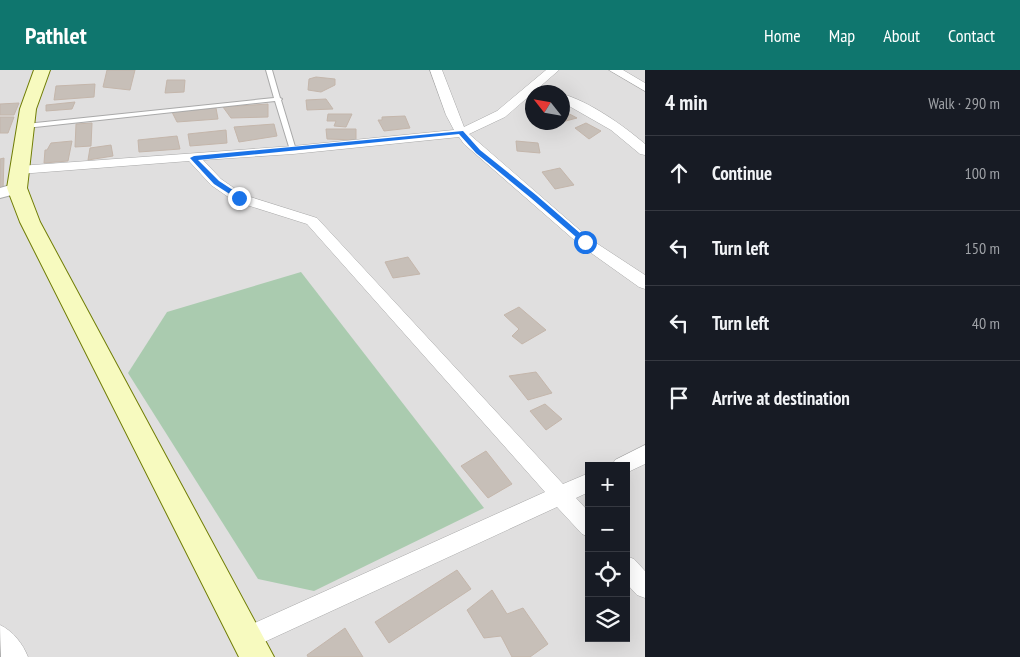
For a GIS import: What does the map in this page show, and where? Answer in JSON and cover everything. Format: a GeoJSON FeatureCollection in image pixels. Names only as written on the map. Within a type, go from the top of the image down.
{"type":"FeatureCollection","features":[{"type":"Feature","properties":{"kind":"main road"},"geometry":{"type":"LineString","coordinates":[[42,70],[28,109],[26,126],[12,184],[252,648]]}},
{"type":"Feature","properties":{"kind":"street"},"geometry":{"type":"LineString","coordinates":[[436,70],[449,112],[460,133],[478,151],[534,196],[585,242],[645,283]]}},
{"type":"Feature","properties":{"kind":"street"},"geometry":{"type":"LineString","coordinates":[[12,184],[194,158],[460,133],[501,114],[553,70]]}},
{"type":"Feature","properties":{"kind":"street"},"geometry":{"type":"LineString","coordinates":[[615,70],[645,88]]}},
{"type":"Feature","properties":{"kind":"street"},"geometry":{"type":"LineString","coordinates":[[536,83],[540,85]]}},
{"type":"Feature","properties":{"kind":"street"},"geometry":{"type":"LineString","coordinates":[[570,100],[586,108],[635,141],[645,151]]}},
{"type":"Feature","properties":{"kind":"street"},"geometry":{"type":"LineString","coordinates":[[194,158],[216,182],[239,198],[312,221],[585,523]]}},
{"type":"Feature","properties":{"kind":"street"},"geometry":{"type":"LineString","coordinates":[[630,462],[645,454]]}},
{"type":"Feature","properties":{"kind":"street"},"geometry":{"type":"LineString","coordinates":[[252,648],[585,484]]}},
{"type":"Feature","properties":{"kind":"street"},"geometry":{"type":"LineString","coordinates":[[630,571],[645,586]]}},
{"type":"Feature","properties":{"kind":"street"},"geometry":{"type":"LineString","coordinates":[[0,637],[16,657]]}},
{"type":"Feature","properties":{"kind":"lane"},"geometry":{"type":"LineString","coordinates":[[269,70],[293,150]]}},
{"type":"Feature","properties":{"kind":"lane"},"geometry":{"type":"LineString","coordinates":[[26,126],[279,99]]}},
{"type":"Feature","properties":{"kind":"shaded area"},"geometry":{"type":"Polygon","coordinates":[[[0,70],[645,70],[645,657],[0,657],[0,70]]]}},
{"type":"Feature","properties":{"kind":"green space"},"geometry":{"type":"Polygon","coordinates":[[[301,272],[484,508],[314,591],[258,579],[128,373],[167,312],[301,272]]]}},
{"type":"Feature","properties":{"kind":"building"},"geometry":{"type":"Polygon","coordinates":[[[107,70],[135,70],[130,90],[103,87],[107,70]]]}},
{"type":"Feature","properties":{"kind":"building"},"geometry":{"type":"Polygon","coordinates":[[[316,77],[335,79],[335,85],[321,92],[308,90],[309,79],[316,77]]]}},
{"type":"Feature","properties":{"kind":"building"},"geometry":{"type":"Polygon","coordinates":[[[167,80],[185,80],[184,92],[165,93],[167,80]]]}},
{"type":"Feature","properties":{"kind":"building"},"geometry":{"type":"Polygon","coordinates":[[[95,84],[94,97],[54,100],[56,86],[95,84]]]}},
{"type":"Feature","properties":{"kind":"building"},"geometry":{"type":"Polygon","coordinates":[[[326,99],[333,109],[307,110],[306,100],[326,99]]]}},
{"type":"Feature","properties":{"kind":"building"},"geometry":{"type":"Polygon","coordinates":[[[75,102],[72,109],[46,111],[46,105],[75,102]]]}},
{"type":"Feature","properties":{"kind":"building"},"geometry":{"type":"Polygon","coordinates":[[[19,103],[14,115],[0,115],[0,104],[19,103]]]}},
{"type":"Feature","properties":{"kind":"building"},"geometry":{"type":"Polygon","coordinates":[[[268,104],[268,117],[231,118],[223,107],[268,104]]]}},
{"type":"Feature","properties":{"kind":"building"},"geometry":{"type":"Polygon","coordinates":[[[216,108],[218,119],[177,122],[172,112],[216,108]]]}},
{"type":"Feature","properties":{"kind":"building"},"geometry":{"type":"Polygon","coordinates":[[[328,114],[352,114],[346,127],[334,126],[336,121],[327,121],[328,114]]]}},
{"type":"Feature","properties":{"kind":"building"},"geometry":{"type":"Polygon","coordinates":[[[570,114],[577,118],[570,120],[570,114]]]}},
{"type":"Feature","properties":{"kind":"building"},"geometry":{"type":"Polygon","coordinates":[[[405,116],[410,128],[384,131],[378,120],[382,120],[382,117],[405,116]]]}},
{"type":"Feature","properties":{"kind":"building"},"geometry":{"type":"Polygon","coordinates":[[[0,117],[14,117],[8,133],[0,133],[0,117]]]}},
{"type":"Feature","properties":{"kind":"building"},"geometry":{"type":"Polygon","coordinates":[[[92,123],[91,146],[75,147],[76,124],[92,123]]]}},
{"type":"Feature","properties":{"kind":"building"},"geometry":{"type":"Polygon","coordinates":[[[586,123],[601,131],[589,139],[575,128],[586,123]]]}},
{"type":"Feature","properties":{"kind":"building"},"geometry":{"type":"Polygon","coordinates":[[[274,124],[277,136],[239,142],[234,127],[274,124]]]}},
{"type":"Feature","properties":{"kind":"building"},"geometry":{"type":"Polygon","coordinates":[[[326,129],[356,129],[356,140],[327,139],[326,129]]]}},
{"type":"Feature","properties":{"kind":"building"},"geometry":{"type":"Polygon","coordinates":[[[226,130],[227,143],[190,146],[188,134],[226,130]]]}},
{"type":"Feature","properties":{"kind":"building"},"geometry":{"type":"Polygon","coordinates":[[[177,136],[180,149],[139,152],[138,140],[177,136]]]}},
{"type":"Feature","properties":{"kind":"building"},"geometry":{"type":"Polygon","coordinates":[[[72,141],[68,161],[44,163],[45,150],[47,150],[51,143],[72,141]]]}},
{"type":"Feature","properties":{"kind":"building"},"geometry":{"type":"Polygon","coordinates":[[[516,141],[538,143],[540,153],[517,151],[516,141]]]}},
{"type":"Feature","properties":{"kind":"building"},"geometry":{"type":"Polygon","coordinates":[[[111,145],[113,156],[88,160],[90,148],[111,145]]]}},
{"type":"Feature","properties":{"kind":"building"},"geometry":{"type":"Polygon","coordinates":[[[4,158],[3,191],[0,191],[0,159],[4,158]]]}},
{"type":"Feature","properties":{"kind":"building"},"geometry":{"type":"Polygon","coordinates":[[[560,168],[574,185],[555,189],[542,172],[560,168]]]}},
{"type":"Feature","properties":{"kind":"building"},"geometry":{"type":"Polygon","coordinates":[[[408,257],[420,274],[393,278],[385,262],[408,257]]]}},
{"type":"Feature","properties":{"kind":"building"},"geometry":{"type":"Polygon","coordinates":[[[519,307],[546,330],[522,344],[512,336],[519,329],[504,315],[519,307]]]}},
{"type":"Feature","properties":{"kind":"building"},"geometry":{"type":"Polygon","coordinates":[[[536,372],[552,393],[528,400],[509,376],[536,372]]]}},
{"type":"Feature","properties":{"kind":"building"},"geometry":{"type":"Polygon","coordinates":[[[545,404],[562,419],[546,430],[530,411],[545,404]]]}},
{"type":"Feature","properties":{"kind":"building"},"geometry":{"type":"Polygon","coordinates":[[[486,451],[512,484],[488,498],[461,466],[486,451]]]}},
{"type":"Feature","properties":{"kind":"building"},"geometry":{"type":"Polygon","coordinates":[[[457,570],[471,589],[389,643],[375,622],[457,570]]]}},
{"type":"Feature","properties":{"kind":"building"},"geometry":{"type":"Polygon","coordinates":[[[492,590],[507,614],[523,608],[548,644],[530,657],[512,657],[501,636],[484,638],[467,610],[492,590]]]}},
{"type":"Feature","properties":{"kind":"building"},"geometry":{"type":"Polygon","coordinates":[[[345,628],[363,657],[308,657],[307,655],[345,628]]]}},
{"type":"Feature","properties":{"kind":"route"},"geometry":{"type":"LineString","coordinates":[[239,198],[216,182],[194,158],[460,133],[478,151],[534,196],[585,242]]}}]}
